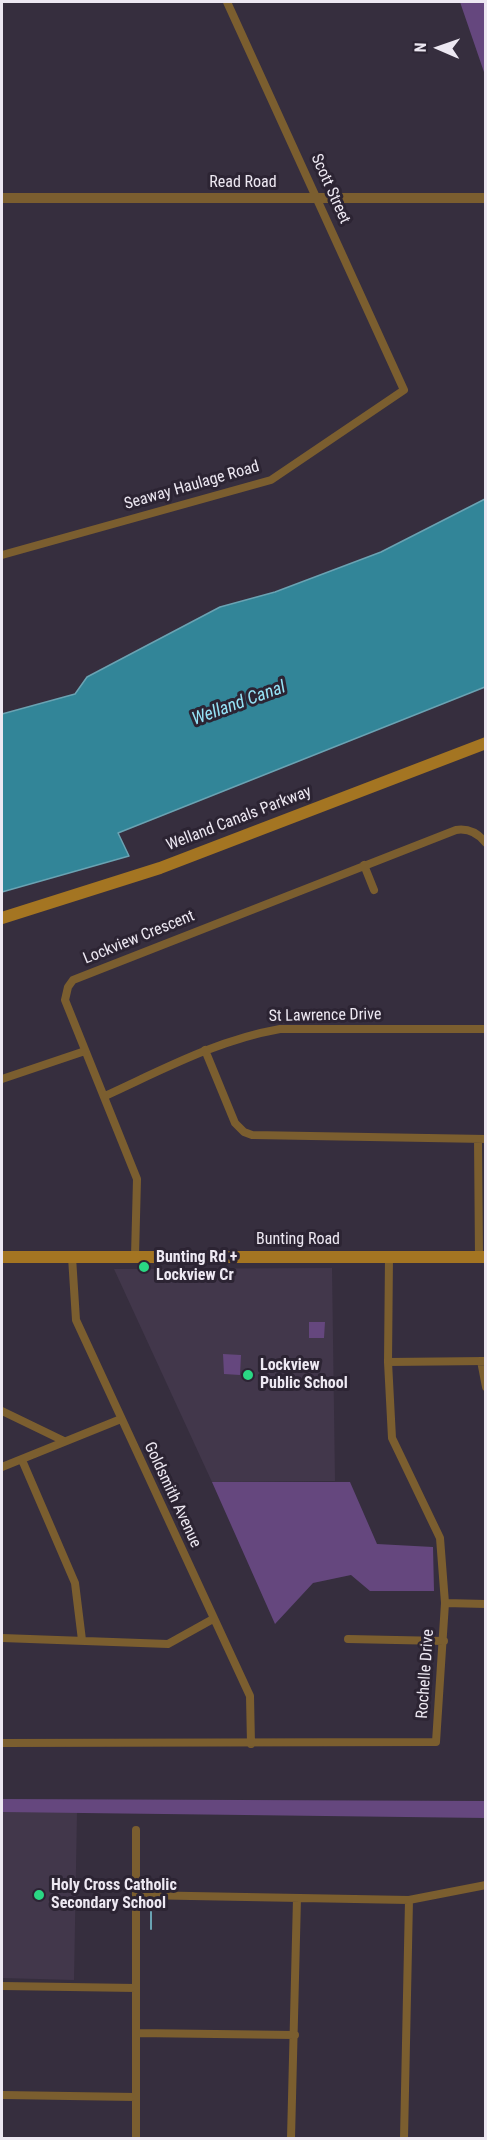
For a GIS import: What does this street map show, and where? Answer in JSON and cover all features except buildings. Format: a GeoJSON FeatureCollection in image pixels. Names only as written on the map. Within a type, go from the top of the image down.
{"type":"FeatureCollection","features":[{"type":"Feature","properties":{"kind":"main road","name":"Welland Canals Parkway"},"geometry":{"type":"LineString","coordinates":[[2,918],[160,868],[486,743]]}},
{"type":"Feature","properties":{"kind":"main road","name":"Bunting Road"},"geometry":{"type":"LineString","coordinates":[[2,1257],[482,1257]]}},
{"type":"Feature","properties":{"kind":"street","name":"Scott Street"},"geometry":{"type":"LineString","coordinates":[[227,2],[318,197],[404,390]]}},
{"type":"Feature","properties":{"kind":"street","name":"Read Road"},"geometry":{"type":"LineString","coordinates":[[2,198],[486,198]]}},
{"type":"Feature","properties":{"kind":"street","name":"Seaway Haulage Road"},"geometry":{"type":"LineString","coordinates":[[2,555],[271,480],[404,390]]}},
{"type":"Feature","properties":{"kind":"street","name":"Lockview Crescent"},"geometry":{"type":"LineString","coordinates":[[135,1257],[137,1179],[65,1000],[68,987],[73,981],[456,830],[463,829],[478,834],[486,843]]}},
{"type":"Feature","properties":{"kind":"street"},"geometry":{"type":"LineString","coordinates":[[364,865],[374,890]]}},
{"type":"Feature","properties":{"kind":"street","name":"St Lawrence Drive"},"geometry":{"type":"LineString","coordinates":[[105,1096],[205,1050],[248,1035],[280,1029],[486,1029]]}},
{"type":"Feature","properties":{"kind":"street"},"geometry":{"type":"LineString","coordinates":[[205,1050],[235,1123],[244,1132],[252,1135],[482,1139],[482,1257]]}},
{"type":"Feature","properties":{"kind":"street"},"geometry":{"type":"LineString","coordinates":[[2,1079],[85,1051]]}},
{"type":"Feature","properties":{"kind":"street","name":"Goldsmith Avenue"},"geometry":{"type":"LineString","coordinates":[[72,1257],[76,1320],[250,1696],[251,1744]]}},
{"type":"Feature","properties":{"kind":"street","name":"Rochelle Drive"},"geometry":{"type":"LineString","coordinates":[[2,1743],[436,1742],[445,1603],[440,1538],[392,1438],[388,1362],[388,1257]]}},
{"type":"Feature","properties":{"kind":"street"},"geometry":{"type":"LineString","coordinates":[[388,1362],[484,1361],[486,1387]]}},
{"type":"Feature","properties":{"kind":"street"},"geometry":{"type":"LineString","coordinates":[[2,1411],[64,1441]]}},
{"type":"Feature","properties":{"kind":"street"},"geometry":{"type":"LineString","coordinates":[[2,1467],[121,1419]]}},
{"type":"Feature","properties":{"kind":"street"},"geometry":{"type":"LineString","coordinates":[[22,1460],[75,1582],[82,1640]]}},
{"type":"Feature","properties":{"kind":"street"},"geometry":{"type":"LineString","coordinates":[[445,1603],[486,1604]]}},
{"type":"Feature","properties":{"kind":"street"},"geometry":{"type":"LineString","coordinates":[[2,1638],[168,1644],[213,1620]]}},
{"type":"Feature","properties":{"kind":"street"},"geometry":{"type":"LineString","coordinates":[[348,1639],[444,1641]]}},
{"type":"Feature","properties":{"kind":"street"},"geometry":{"type":"LineString","coordinates":[[136,1830],[136,2139]]}},
{"type":"Feature","properties":{"kind":"street"},"geometry":{"type":"LineString","coordinates":[[137,1895],[409,1900],[486,1885]]}},
{"type":"Feature","properties":{"kind":"street"},"geometry":{"type":"LineString","coordinates":[[291,2139],[297,1898]]}},
{"type":"Feature","properties":{"kind":"street"},"geometry":{"type":"LineString","coordinates":[[404,2139],[409,1900]]}},
{"type":"Feature","properties":{"kind":"street"},"geometry":{"type":"LineString","coordinates":[[2,1986],[136,1988]]}},
{"type":"Feature","properties":{"kind":"street"},"geometry":{"type":"LineString","coordinates":[[136,2033],[295,2035]]}},
{"type":"Feature","properties":{"kind":"street"},"geometry":{"type":"LineString","coordinates":[[2,2095],[136,2097]]}},
{"type":"Feature","properties":{"kind":"shaded area"},"geometry":{"type":"Polygon","coordinates":[[[460,2],[485,2],[485,75],[460,2]]]}},
{"type":"Feature","properties":{"kind":"shaded area","name":"Lockview Public School"},"geometry":{"type":"Polygon","coordinates":[[[332,1268],[335,1481],[212,1482],[114,1269],[332,1268]]]}},
{"type":"Feature","properties":{"kind":"shaded area"},"geometry":{"type":"Polygon","coordinates":[[[309,1322],[325,1322],[324,1338],[309,1338],[309,1322]]]}},
{"type":"Feature","properties":{"kind":"shaded area"},"geometry":{"type":"Polygon","coordinates":[[[223,1354],[241,1355],[240,1375],[224,1374],[223,1354]]]}},
{"type":"Feature","properties":{"kind":"shaded area"},"geometry":{"type":"Polygon","coordinates":[[[212,1482],[350,1482],[377,1544],[433,1547],[434,1591],[370,1591],[351,1575],[313,1583],[275,1624],[212,1482]]]}},
{"type":"Feature","properties":{"kind":"shaded area"},"geometry":{"type":"Polygon","coordinates":[[[2,1799],[485,1801],[486,1818],[2,1812],[2,1799]]]}},
{"type":"Feature","properties":{"kind":"shaded area","name":"Holy Cross Catholic Secondary School"},"geometry":{"type":"Polygon","coordinates":[[[2,1812],[77,1812],[74,1980],[2,1978],[2,1812]]]}},
{"type":"Feature","properties":{"kind":"water","name":"Welland Canal"},"geometry":{"type":"Polygon","coordinates":[[[485,499],[485,687],[118,833],[129,856],[2,892],[2,714],[75,694],[87,677],[220,607],[275,592],[381,552],[485,499]]]}},
{"type":"Feature","properties":{"kind":"waterway"},"geometry":{"type":"LineString","coordinates":[[151,1912],[151,1929]]}},
{"type":"Feature","properties":{"kind":"place","name":"Bunting Rd + Lockview Cr"},"geometry":{"type":"Point","coordinates":[144,1267]}},
{"type":"Feature","properties":{"kind":"place","name":"Lockview Public School"},"geometry":{"type":"Point","coordinates":[248,1375]}},
{"type":"Feature","properties":{"kind":"place","name":"Holy Cross Catholic Secondary School"},"geometry":{"type":"Point","coordinates":[39,1895]}}]}
